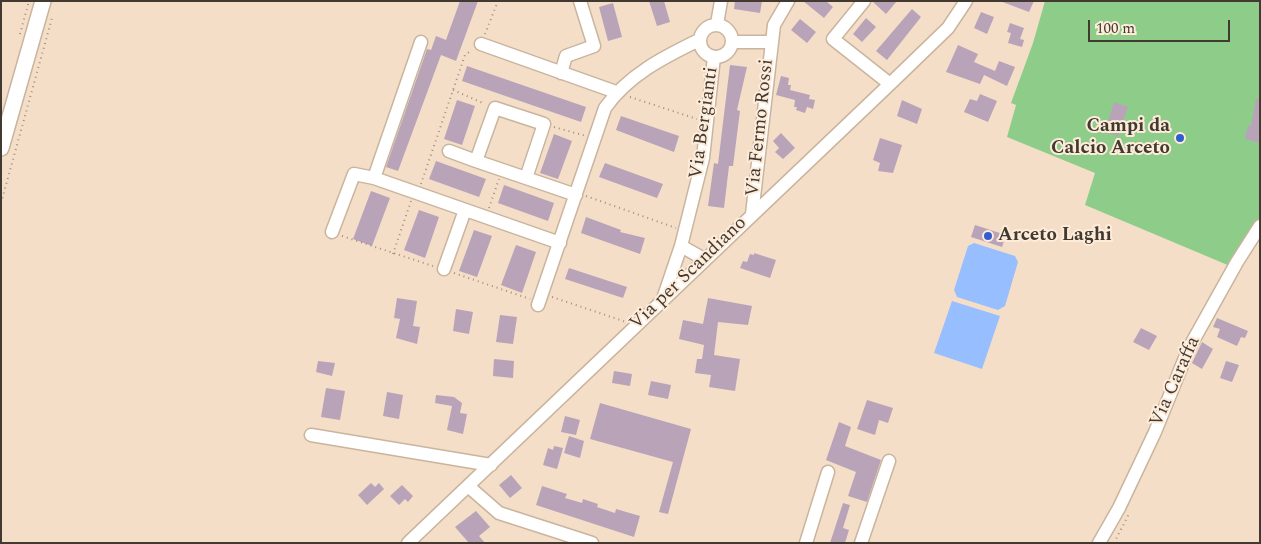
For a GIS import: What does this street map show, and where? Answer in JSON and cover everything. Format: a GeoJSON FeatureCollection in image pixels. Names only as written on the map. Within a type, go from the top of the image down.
{"type":"FeatureCollection","features":[{"type":"Feature","properties":{"kind":"main road"},"geometry":{"type":"LineString","coordinates":[[1,148],[48,6]]}},
{"type":"Feature","properties":{"kind":"street"},"geometry":{"type":"LineString","coordinates":[[561,73],[566,56],[594,46],[580,1]]}},
{"type":"Feature","properties":{"kind":"street"},"geometry":{"type":"LineString","coordinates":[[721,1],[717,24],[730,32],[732,42]]}},
{"type":"Feature","properties":{"kind":"street","name":"Via Fermo Rossi"},"geometry":{"type":"LineString","coordinates":[[752,214],[771,42],[778,1]]}},
{"type":"Feature","properties":{"kind":"street","name":"Via Fermo Rossi"},"geometry":{"type":"LineString","coordinates":[[774,25],[788,1]]}},
{"type":"Feature","properties":{"kind":"street"},"geometry":{"type":"LineString","coordinates":[[864,1],[833,39],[890,84]]}},
{"type":"Feature","properties":{"kind":"street","name":"Via per Scandiano"},"geometry":{"type":"LineString","coordinates":[[408,543],[948,28],[966,1]]}},
{"type":"Feature","properties":{"kind":"street","name":"Via Bergianti"},"geometry":{"type":"LineString","coordinates":[[717,24],[703,30],[699,40],[705,53],[714,57],[725,55],[732,42]]}},
{"type":"Feature","properties":{"kind":"street"},"geometry":{"type":"LineString","coordinates":[[540,300],[605,108],[616,92],[660,59],[699,40]]}},
{"type":"Feature","properties":{"kind":"street"},"geometry":{"type":"LineString","coordinates":[[374,178],[421,42]]}},
{"type":"Feature","properties":{"kind":"street","name":"Via Fermo Rossi"},"geometry":{"type":"LineString","coordinates":[[732,42],[771,42]]}},
{"type":"Feature","properties":{"kind":"street"},"geometry":{"type":"LineString","coordinates":[[481,44],[616,92]]}},
{"type":"Feature","properties":{"kind":"street","name":"Via Bergianti"},"geometry":{"type":"LineString","coordinates":[[663,298],[681,246],[704,158],[714,57]]}},
{"type":"Feature","properties":{"kind":"street"},"geometry":{"type":"LineString","coordinates":[[476,161],[495,108],[544,124],[526,178]]}},
{"type":"Feature","properties":{"kind":"street"},"geometry":{"type":"LineString","coordinates":[[449,151],[576,194]]}},
{"type":"Feature","properties":{"kind":"street"},"geometry":{"type":"LineString","coordinates":[[332,232],[354,174],[374,178],[560,243]]}},
{"type":"Feature","properties":{"kind":"street"},"geometry":{"type":"LineString","coordinates":[[444,269],[464,210]]}},
{"type":"Feature","properties":{"kind":"street","name":"Via Caraffa"},"geometry":{"type":"LineString","coordinates":[[1099,543],[1155,432],[1189,348],[1237,262],[1260,226]]}},
{"type":"Feature","properties":{"kind":"street"},"geometry":{"type":"LineString","coordinates":[[681,246],[704,259]]}},
{"type":"Feature","properties":{"kind":"street"},"geometry":{"type":"LineString","coordinates":[[311,434],[491,465]]}},
{"type":"Feature","properties":{"kind":"street"},"geometry":{"type":"LineString","coordinates":[[862,543],[889,460]]}},
{"type":"Feature","properties":{"kind":"street"},"geometry":{"type":"LineString","coordinates":[[806,543],[828,472]]}},
{"type":"Feature","properties":{"kind":"street"},"geometry":{"type":"LineString","coordinates":[[468,486],[499,513],[592,543]]}},
{"type":"Feature","properties":{"kind":"path"},"geometry":{"type":"LineString","coordinates":[[393,254],[465,55],[481,44],[498,1]]}},
{"type":"Feature","properties":{"kind":"path"},"geometry":{"type":"LineString","coordinates":[[1,203],[48,6]]}},
{"type":"Feature","properties":{"kind":"path"},"geometry":{"type":"LineString","coordinates":[[453,90],[495,108]]}},
{"type":"Feature","properties":{"kind":"path"},"geometry":{"type":"LineString","coordinates":[[616,92],[708,123]]}},
{"type":"Feature","properties":{"kind":"path"},"geometry":{"type":"LineString","coordinates":[[544,124],[595,138]]}},
{"type":"Feature","properties":{"kind":"path"},"geometry":{"type":"LineString","coordinates":[[486,217],[502,170]]}},
{"type":"Feature","properties":{"kind":"path"},"geometry":{"type":"LineString","coordinates":[[576,194],[685,231]]}},
{"type":"Feature","properties":{"kind":"path"},"geometry":{"type":"LineString","coordinates":[[540,300],[635,325]]}},
{"type":"Feature","properties":{"kind":"path"},"geometry":{"type":"LineString","coordinates":[[1114,543],[1128,518]]}},
{"type":"Feature","properties":{"kind":"green space"},"geometry":{"type":"Polygon","coordinates":[[[1045,1],[1260,1],[1260,219],[1230,266],[1085,205],[1095,173],[1007,137],[1016,105],[1011,103],[1033,43],[1045,1]]]}},
{"type":"Feature","properties":{"kind":"water"},"geometry":{"type":"Polygon","coordinates":[[[974,243],[1015,256],[1018,262],[1005,306],[998,310],[957,297],[954,290],[968,246],[974,243]]]}},
{"type":"Feature","properties":{"kind":"water"},"geometry":{"type":"Polygon","coordinates":[[[952,301],[1000,316],[982,369],[934,353],[952,301]]]}},
{"type":"Feature","properties":{"kind":"building"},"geometry":{"type":"Polygon","coordinates":[[[460,1],[478,1],[456,61],[441,55],[398,171],[386,167],[427,49],[431,50],[436,36],[446,40],[460,1]]]}},
{"type":"Feature","properties":{"kind":"building"},"geometry":{"type":"Polygon","coordinates":[[[649,1],[664,1],[670,22],[657,26],[649,1]]]}},
{"type":"Feature","properties":{"kind":"building"},"geometry":{"type":"Polygon","coordinates":[[[735,1],[762,1],[760,13],[734,9],[735,1]]]}},
{"type":"Feature","properties":{"kind":"building"},"geometry":{"type":"Polygon","coordinates":[[[803,1],[826,1],[833,7],[824,18],[803,1]]]}},
{"type":"Feature","properties":{"kind":"building"},"geometry":{"type":"Polygon","coordinates":[[[872,1],[897,1],[886,14],[872,1]]]}},
{"type":"Feature","properties":{"kind":"building"},"geometry":{"type":"Polygon","coordinates":[[[1000,1],[1034,1],[1029,12],[1000,1]]]}},
{"type":"Feature","properties":{"kind":"building"},"geometry":{"type":"Polygon","coordinates":[[[613,3],[622,37],[608,41],[599,7],[613,3]]]}},
{"type":"Feature","properties":{"kind":"building"},"geometry":{"type":"Polygon","coordinates":[[[912,9],[921,17],[887,60],[876,51],[912,9]]]}},
{"type":"Feature","properties":{"kind":"building"},"geometry":{"type":"Polygon","coordinates":[[[981,12],[994,17],[987,34],[974,28],[981,12]]]}},
{"type":"Feature","properties":{"kind":"building"},"geometry":{"type":"Polygon","coordinates":[[[866,18],[876,27],[862,42],[853,34],[866,18]]]}},
{"type":"Feature","properties":{"kind":"building"},"geometry":{"type":"Polygon","coordinates":[[[800,19],[816,32],[807,43],[791,30],[800,19]]]}},
{"type":"Feature","properties":{"kind":"building"},"geometry":{"type":"Polygon","coordinates":[[[1010,23],[1024,28],[1020,39],[1024,40],[1022,47],[1008,43],[1011,33],[1007,32],[1010,23]]]}},
{"type":"Feature","properties":{"kind":"building"},"geometry":{"type":"Polygon","coordinates":[[[958,45],[978,54],[974,62],[995,71],[999,61],[1015,67],[1007,86],[984,75],[980,84],[946,72],[958,45]]]}},
{"type":"Feature","properties":{"kind":"building"},"geometry":{"type":"Polygon","coordinates":[[[730,65],[747,67],[737,110],[740,111],[733,166],[729,166],[724,208],[708,206],[714,163],[718,164],[730,65]]]}},
{"type":"Feature","properties":{"kind":"building"},"geometry":{"type":"Polygon","coordinates":[[[467,66],[586,107],[581,122],[462,81],[467,66]]]}},
{"type":"Feature","properties":{"kind":"building"},"geometry":{"type":"Polygon","coordinates":[[[781,76],[789,78],[788,85],[791,85],[790,90],[810,95],[809,99],[815,100],[813,109],[807,107],[805,113],[796,110],[797,107],[794,107],[795,100],[776,95],[781,76]]]}},
{"type":"Feature","properties":{"kind":"building"},"geometry":{"type":"Polygon","coordinates":[[[980,94],[997,101],[988,122],[964,112],[970,99],[977,101],[980,94]]]}},
{"type":"Feature","properties":{"kind":"building"},"geometry":{"type":"Polygon","coordinates":[[[1256,99],[1260,99],[1260,143],[1245,139],[1248,125],[1251,126],[1256,99]]]}},
{"type":"Feature","properties":{"kind":"building"},"geometry":{"type":"Polygon","coordinates":[[[457,100],[475,106],[462,145],[444,139],[457,100]]]}},
{"type":"Feature","properties":{"kind":"building"},"geometry":{"type":"Polygon","coordinates":[[[902,100],[922,109],[917,124],[897,116],[902,100]]]}},
{"type":"Feature","properties":{"kind":"building"},"geometry":{"type":"Polygon","coordinates":[[[1114,102],[1128,107],[1118,136],[1105,132],[1114,102]]]}},
{"type":"Feature","properties":{"kind":"building"},"geometry":{"type":"Polygon","coordinates":[[[621,116],[679,136],[674,152],[616,130],[621,116]]]}},
{"type":"Feature","properties":{"kind":"building"},"geometry":{"type":"Polygon","coordinates":[[[781,133],[795,148],[783,159],[775,152],[779,148],[773,141],[781,133]]]}},
{"type":"Feature","properties":{"kind":"building"},"geometry":{"type":"Polygon","coordinates":[[[554,134],[572,141],[558,179],[540,173],[554,134]]]}},
{"type":"Feature","properties":{"kind":"building"},"geometry":{"type":"Polygon","coordinates":[[[880,138],[902,145],[893,173],[878,171],[880,163],[873,160],[880,138]]]}},
{"type":"Feature","properties":{"kind":"building"},"geometry":{"type":"Polygon","coordinates":[[[436,161],[486,179],[479,197],[429,179],[436,161]]]}},
{"type":"Feature","properties":{"kind":"building"},"geometry":{"type":"Polygon","coordinates":[[[605,163],[663,184],[657,198],[599,177],[605,163]]]}},
{"type":"Feature","properties":{"kind":"building"},"geometry":{"type":"Polygon","coordinates":[[[504,185],[554,203],[548,221],[498,203],[504,185]]]}},
{"type":"Feature","properties":{"kind":"building"},"geometry":{"type":"Polygon","coordinates":[[[371,191],[390,198],[372,246],[353,239],[371,191]]]}},
{"type":"Feature","properties":{"kind":"building"},"geometry":{"type":"Polygon","coordinates":[[[419,210],[439,217],[425,258],[404,250],[419,210]]]}},
{"type":"Feature","properties":{"kind":"building"},"geometry":{"type":"Polygon","coordinates":[[[586,217],[621,230],[620,232],[645,238],[640,254],[581,233],[586,217]]]}},
{"type":"Feature","properties":{"kind":"building","name":"Arceto Laghi"},"geometry":{"type":"Polygon","coordinates":[[[975,225],[1006,235],[1002,247],[971,237],[975,225]]]}},
{"type":"Feature","properties":{"kind":"building"},"geometry":{"type":"Polygon","coordinates":[[[474,230],[492,236],[477,277],[459,271],[474,230]]]}},
{"type":"Feature","properties":{"kind":"building"},"geometry":{"type":"Polygon","coordinates":[[[516,245],[536,252],[522,293],[501,285],[516,245]]]}},
{"type":"Feature","properties":{"kind":"building"},"geometry":{"type":"Polygon","coordinates":[[[754,253],[776,260],[770,278],[740,268],[743,261],[747,262],[750,254],[754,255],[754,253]]]}},
{"type":"Feature","properties":{"kind":"building"},"geometry":{"type":"Polygon","coordinates":[[[569,268],[627,287],[623,298],[565,279],[569,268]]]}},
{"type":"Feature","properties":{"kind":"building"},"geometry":{"type":"Polygon","coordinates":[[[397,298],[417,301],[413,326],[420,327],[417,344],[396,338],[400,319],[394,318],[397,298]]]}},
{"type":"Feature","properties":{"kind":"building"},"geometry":{"type":"Polygon","coordinates":[[[708,298],[752,306],[748,325],[718,322],[714,355],[740,359],[735,391],[709,387],[711,375],[695,373],[697,359],[702,359],[704,345],[679,339],[683,320],[703,324],[708,298]]]}},
{"type":"Feature","properties":{"kind":"building"},"geometry":{"type":"Polygon","coordinates":[[[456,309],[473,312],[469,334],[453,331],[456,309]]]}},
{"type":"Feature","properties":{"kind":"building"},"geometry":{"type":"Polygon","coordinates":[[[500,315],[517,317],[513,344],[496,342],[500,315]]]}},
{"type":"Feature","properties":{"kind":"building"},"geometry":{"type":"Polygon","coordinates":[[[1217,318],[1248,331],[1245,338],[1241,337],[1237,346],[1217,337],[1220,329],[1213,327],[1217,318]]]}},
{"type":"Feature","properties":{"kind":"building"},"geometry":{"type":"Polygon","coordinates":[[[1141,328],[1157,336],[1149,350],[1133,342],[1141,328]]]}},
{"type":"Feature","properties":{"kind":"building"},"geometry":{"type":"Polygon","coordinates":[[[1202,342],[1213,349],[1202,369],[1192,363],[1202,342]]]}},
{"type":"Feature","properties":{"kind":"building"},"geometry":{"type":"Polygon","coordinates":[[[494,359],[514,361],[513,378],[493,376],[494,359]]]}},
{"type":"Feature","properties":{"kind":"building"},"geometry":{"type":"Polygon","coordinates":[[[318,361],[335,363],[332,376],[316,372],[318,361]]]}},
{"type":"Feature","properties":{"kind":"building"},"geometry":{"type":"Polygon","coordinates":[[[1226,361],[1239,365],[1232,382],[1220,378],[1226,361]]]}},
{"type":"Feature","properties":{"kind":"building"},"geometry":{"type":"Polygon","coordinates":[[[614,371],[632,374],[630,386],[612,383],[614,371]]]}},
{"type":"Feature","properties":{"kind":"building"},"geometry":{"type":"Polygon","coordinates":[[[651,381],[671,385],[668,399],[648,395],[651,381]]]}},
{"type":"Feature","properties":{"kind":"building"},"geometry":{"type":"Polygon","coordinates":[[[326,388],[345,391],[340,420],[321,417],[326,388]]]}},
{"type":"Feature","properties":{"kind":"building"},"geometry":{"type":"Polygon","coordinates":[[[387,392],[403,395],[399,419],[383,416],[387,392]]]}},
{"type":"Feature","properties":{"kind":"building"},"geometry":{"type":"Polygon","coordinates":[[[436,395],[454,397],[462,403],[460,413],[467,414],[463,434],[447,430],[452,406],[435,403],[436,395]]]}},
{"type":"Feature","properties":{"kind":"building"},"geometry":{"type":"Polygon","coordinates":[[[867,400],[893,408],[888,423],[879,420],[875,435],[857,429],[867,400]]]}},
{"type":"Feature","properties":{"kind":"building"},"geometry":{"type":"Polygon","coordinates":[[[600,403],[691,429],[668,514],[659,512],[673,462],[590,439],[600,403]]]}},
{"type":"Feature","properties":{"kind":"building"},"geometry":{"type":"Polygon","coordinates":[[[565,416],[580,420],[576,435],[561,432],[565,416]]]}},
{"type":"Feature","properties":{"kind":"building"},"geometry":{"type":"Polygon","coordinates":[[[839,422],[851,427],[845,446],[881,460],[867,502],[848,496],[856,472],[826,460],[839,422]]]}},
{"type":"Feature","properties":{"kind":"building"},"geometry":{"type":"Polygon","coordinates":[[[569,436],[584,441],[580,458],[564,453],[569,436]]]}},
{"type":"Feature","properties":{"kind":"building"},"geometry":{"type":"Polygon","coordinates":[[[554,446],[563,448],[557,469],[543,465],[548,448],[553,450],[554,446]]]}},
{"type":"Feature","properties":{"kind":"building"},"geometry":{"type":"Polygon","coordinates":[[[511,475],[522,488],[510,498],[499,485],[511,475]]]}},
{"type":"Feature","properties":{"kind":"building"},"geometry":{"type":"Polygon","coordinates":[[[371,483],[375,487],[379,483],[384,489],[367,505],[358,495],[371,483]]]}},
{"type":"Feature","properties":{"kind":"building"},"geometry":{"type":"Polygon","coordinates":[[[402,485],[413,496],[408,502],[405,499],[399,505],[390,496],[402,485]]]}},
{"type":"Feature","properties":{"kind":"building"},"geometry":{"type":"Polygon","coordinates":[[[542,486],[567,494],[565,498],[582,503],[583,499],[598,504],[597,507],[615,513],[616,509],[640,516],[634,537],[536,505],[542,486]]]}},
{"type":"Feature","properties":{"kind":"building"},"geometry":{"type":"Polygon","coordinates":[[[843,503],[850,505],[843,528],[849,530],[845,543],[830,543],[843,503]]]}},
{"type":"Feature","properties":{"kind":"building"},"geometry":{"type":"Polygon","coordinates":[[[476,511],[490,527],[479,536],[485,543],[469,543],[455,527],[476,511]]]}},
{"type":"Feature","properties":{"kind":"place","name":"Campi da Calcio Arceto"},"geometry":{"type":"Point","coordinates":[1180,138]}},
{"type":"Feature","properties":{"kind":"place","name":"Arceto Laghi"},"geometry":{"type":"Point","coordinates":[988,236]}}]}
